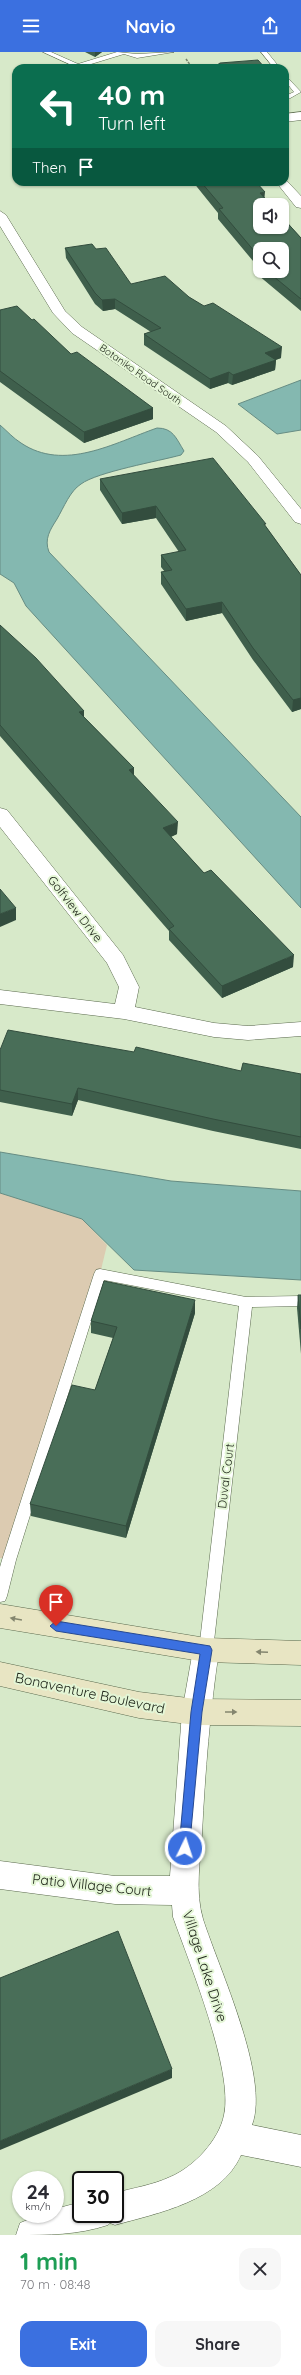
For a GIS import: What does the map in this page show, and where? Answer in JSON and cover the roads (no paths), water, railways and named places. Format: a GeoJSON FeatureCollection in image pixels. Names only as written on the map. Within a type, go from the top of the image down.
{"type":"FeatureCollection","features":[{"type":"Feature","properties":{"kind":"main road"},"geometry":{"type":"LineString","coordinates":[[0,1616],[112,1636],[206,1650],[301,1653]]}},
{"type":"Feature","properties":{"kind":"main road","name":"Bonaventure Boulevard"},"geometry":{"type":"LineString","coordinates":[[0,1674],[139,1705],[196,1712],[301,1713]]}},
{"type":"Feature","properties":{"kind":"street"},"geometry":{"type":"LineString","coordinates":[[289,118],[301,116]]}},
{"type":"Feature","properties":{"kind":"street"},"geometry":{"type":"LineString","coordinates":[[285,186],[301,204]]}},
{"type":"Feature","properties":{"kind":"street","name":"Botaniko Road South"},"geometry":{"type":"LineString","coordinates":[[0,216],[60,313],[77,330],[221,429],[252,459],[301,519]]}},
{"type":"Feature","properties":{"kind":"street","name":"Golfview Drive"},"geometry":{"type":"LineString","coordinates":[[0,814],[116,960],[129,987],[124,1012]]}},
{"type":"Feature","properties":{"kind":"street"},"geometry":{"type":"LineString","coordinates":[[0,997],[124,1012],[214,1030],[248,1033],[301,1029]]}},
{"type":"Feature","properties":{"kind":"street","name":"Village Lake Drive"},"geometry":{"type":"LineString","coordinates":[[124,2206],[179,2191],[211,2168],[227,2149],[240,2115],[241,2101],[239,2078],[218,2003],[188,1917],[184,1890],[185,1848],[196,1712],[206,1650]]}},
{"type":"Feature","properties":{"kind":"street","name":"Patio Village Court"},"geometry":{"type":"LineString","coordinates":[[0,1875],[119,1891],[151,1893],[184,1890]]}},
{"type":"Feature","properties":{"kind":"street"},"geometry":{"type":"LineString","coordinates":[[232,2137],[301,2151]]}},
{"type":"Feature","properties":{"kind":"street"},"geometry":{"type":"LineString","coordinates":[[32,2235],[50,2227],[72,2221]]}},
{"type":"Feature","properties":{"kind":"lane"},"geometry":{"type":"LineString","coordinates":[[46,52],[73,64]]}},
{"type":"Feature","properties":{"kind":"lane"},"geometry":{"type":"LineString","coordinates":[[84,64],[123,52],[137,56],[171,52]]}},
{"type":"Feature","properties":{"kind":"lane"},"geometry":{"type":"LineString","coordinates":[[264,52],[274,64]]}},
{"type":"Feature","properties":{"kind":"lane"},"geometry":{"type":"LineString","coordinates":[[289,82],[298,92],[289,97]]}},
{"type":"Feature","properties":{"kind":"lane"},"geometry":{"type":"LineString","coordinates":[[0,1596],[9,1560],[100,1274],[246,1302],[301,1301]]}},
{"type":"Feature","properties":{"kind":"lane","name":"Duval Court"},"geometry":{"type":"LineString","coordinates":[[206,1650],[246,1302]]}},
{"type":"Feature","properties":{"kind":"water"},"geometry":{"type":"Polygon","coordinates":[[[301,380],[301,430],[277,434],[238,404],[301,380]]]}},
{"type":"Feature","properties":{"kind":"water"},"geometry":{"type":"Polygon","coordinates":[[[0,425],[21,443],[37,451],[54,455],[72,455],[89,452],[157,428],[167,430],[174,435],[179,442],[184,451],[181,455],[100,475],[77,487],[50,531],[47,539],[49,552],[301,817],[301,908],[26,606],[14,583],[0,574],[0,425]]]}},
{"type":"Feature","properties":{"kind":"water"},"geometry":{"type":"Polygon","coordinates":[[[0,1152],[171,1181],[301,1191],[301,1280],[134,1270],[82,1219],[0,1193],[0,1152]]]}}]}
